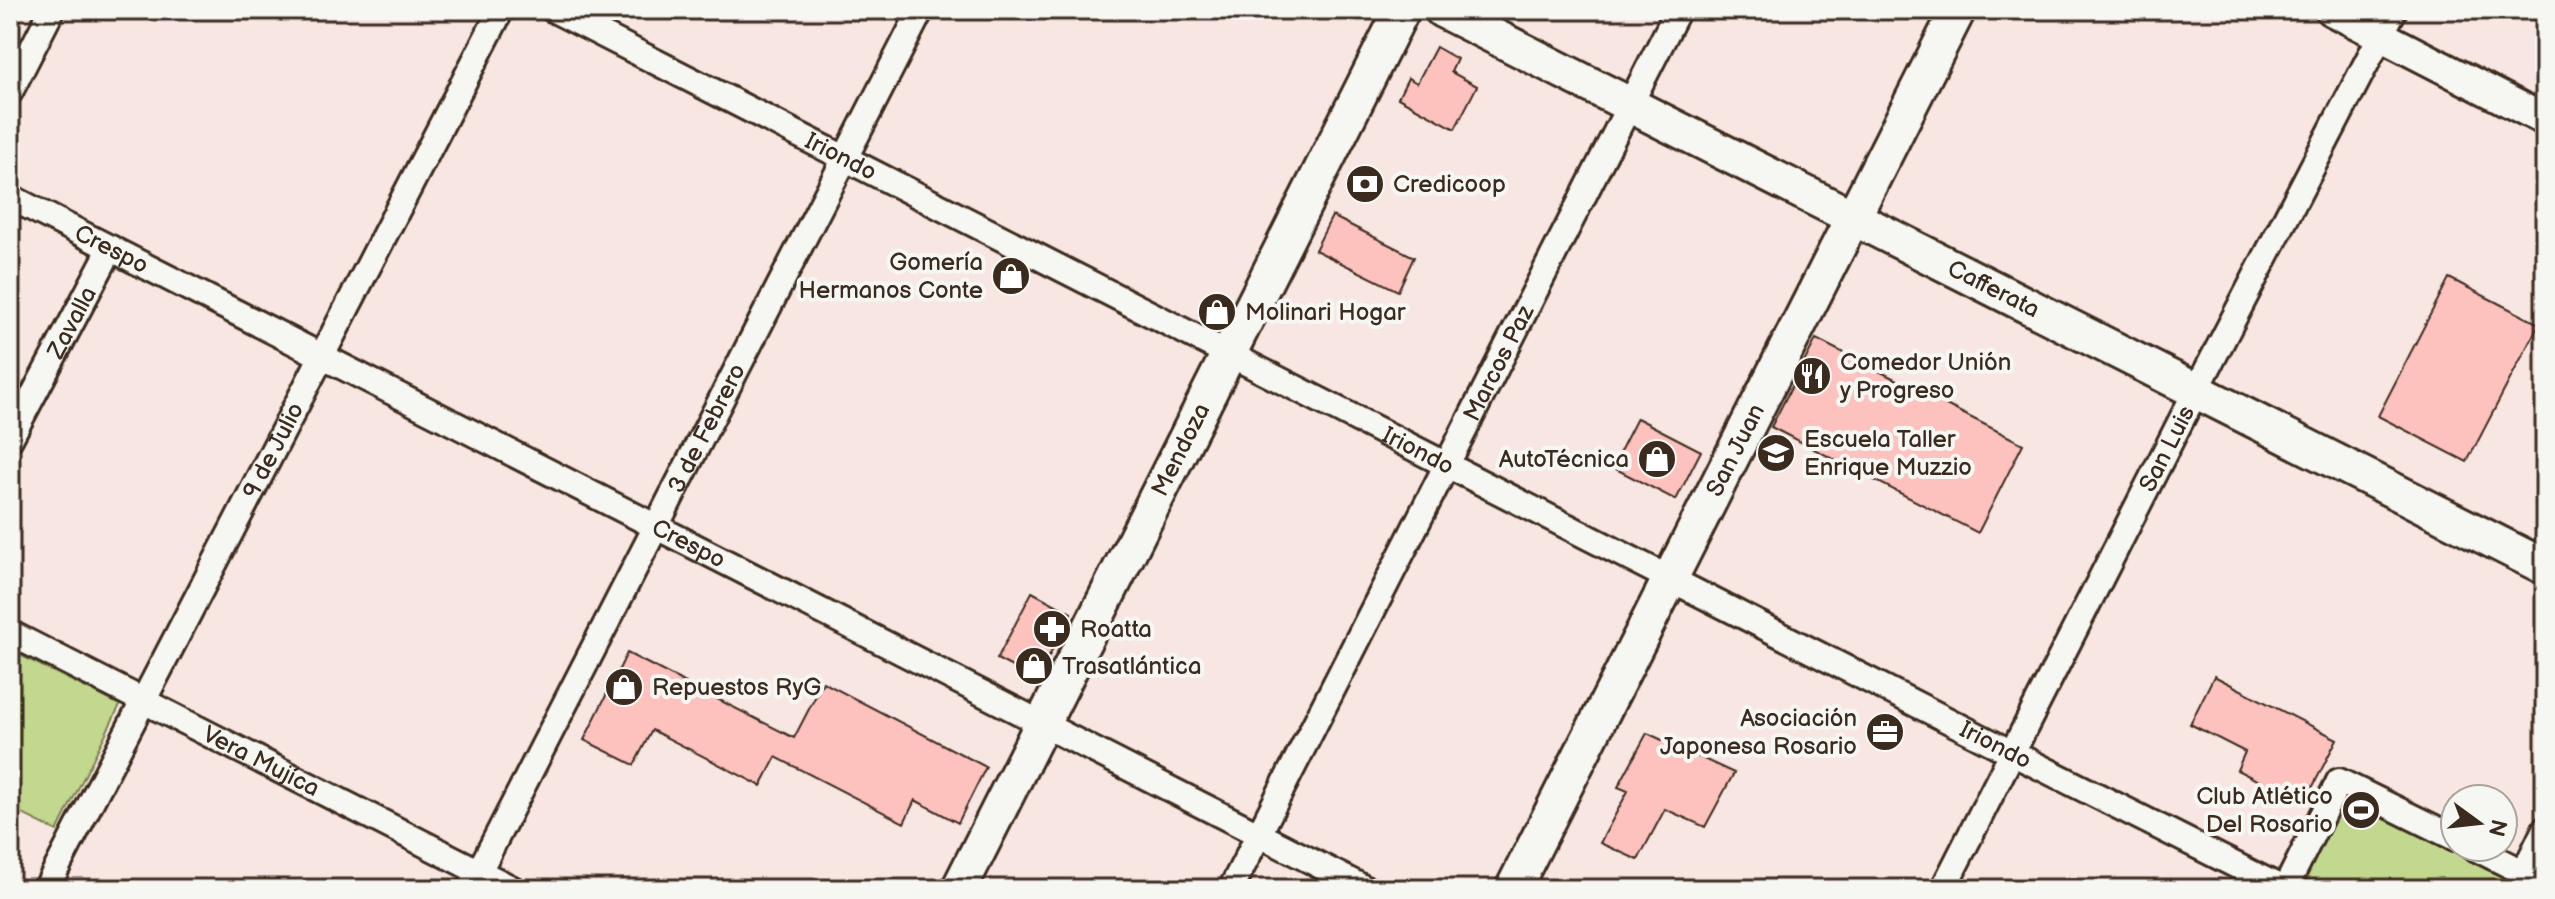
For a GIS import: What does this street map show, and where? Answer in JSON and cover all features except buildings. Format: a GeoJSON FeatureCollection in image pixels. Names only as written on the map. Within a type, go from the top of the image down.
{"type":"FeatureCollection","features":[{"type":"Feature","properties":{"kind":"main road","name":"Mendoza"},"geometry":{"type":"LineString","coordinates":[[959,889],[1402,10]]}},
{"type":"Feature","properties":{"kind":"main road","name":"Cafferata"},"geometry":{"type":"LineString","coordinates":[[1442,10],[2545,567]]}},
{"type":"Feature","properties":{"kind":"main road","name":"San Juan"},"geometry":{"type":"LineString","coordinates":[[1513,889],[1958,10]]}},
{"type":"Feature","properties":{"kind":"street"},"geometry":{"type":"LineString","coordinates":[[10,92],[52,10]]}},
{"type":"Feature","properties":{"kind":"street","name":"9 de Julio"},"geometry":{"type":"LineString","coordinates":[[46,889],[501,10]]}},
{"type":"Feature","properties":{"kind":"street","name":"Iriondo"},"geometry":{"type":"LineString","coordinates":[[554,10],[2284,889]]}},
{"type":"Feature","properties":{"kind":"street","name":"3 de Febrero"},"geometry":{"type":"LineString","coordinates":[[474,880],[921,10]]}},
{"type":"Feature","properties":{"kind":"street","name":"Marcos Paz"},"geometry":{"type":"LineString","coordinates":[[1231,889],[1678,10]]}},
{"type":"Feature","properties":{"kind":"street"},"geometry":{"type":"LineString","coordinates":[[2331,10],[2388,23],[2545,120]]}},
{"type":"Feature","properties":{"kind":"street","name":"San Luis"},"geometry":{"type":"LineString","coordinates":[[1943,889],[2196,391],[2388,23]]}},
{"type":"Feature","properties":{"kind":"street","name":"Crespo"},"geometry":{"type":"LineString","coordinates":[[10,197],[1366,889]]}},
{"type":"Feature","properties":{"kind":"street","name":"Zavalla"},"geometry":{"type":"LineString","coordinates":[[10,439],[111,248]]}},
{"type":"Feature","properties":{"kind":"street","name":"Vera Mujíca"},"geometry":{"type":"LineString","coordinates":[[10,633],[145,701],[474,880],[513,889]]}},
{"type":"Feature","properties":{"kind":"street"},"geometry":{"type":"LineString","coordinates":[[2284,889],[2339,781],[2439,830]]}},
{"type":"Feature","properties":{"kind":"street"},"geometry":{"type":"LineString","coordinates":[[2506,863],[2534,877],[2545,829]]}},
{"type":"Feature","properties":{"kind":"green space"},"geometry":{"type":"Polygon","coordinates":[[[10,650],[120,705],[57,831],[10,808],[10,650]]]}},
{"type":"Feature","properties":{"kind":"green space","name":"Club Atlético Del Rosario"},"geometry":{"type":"Polygon","coordinates":[[[2339,781],[2439,830],[2439,863],[2500,863],[2545,889],[2285,889],[2339,781]]]}},
{"type":"Feature","properties":{"kind":"place","name":"Credicoop"},"geometry":{"type":"Point","coordinates":[1365,184]}},
{"type":"Feature","properties":{"kind":"place","name":"Gomería Hermanos Conte"},"geometry":{"type":"Point","coordinates":[1011,276]}},
{"type":"Feature","properties":{"kind":"place","name":"Molinari Hogar"},"geometry":{"type":"Point","coordinates":[1217,312]}},
{"type":"Feature","properties":{"kind":"place","name":"Comedor Unión y Progreso"},"geometry":{"type":"Point","coordinates":[1812,376]}},
{"type":"Feature","properties":{"kind":"place","name":"Escuela Taller Enrique Muzzio"},"geometry":{"type":"Point","coordinates":[1776,453]}},
{"type":"Feature","properties":{"kind":"place","name":"AutoTécnica"},"geometry":{"type":"Point","coordinates":[1657,459]}},
{"type":"Feature","properties":{"kind":"place","name":"Roatta"},"geometry":{"type":"Point","coordinates":[1052,629]}},
{"type":"Feature","properties":{"kind":"place","name":"Trasatlántica"},"geometry":{"type":"Point","coordinates":[1034,666]}},
{"type":"Feature","properties":{"kind":"place","name":"Repuestos RyG"},"geometry":{"type":"Point","coordinates":[624,687]}},
{"type":"Feature","properties":{"kind":"place","name":"Asociación Japonesa Rosario"},"geometry":{"type":"Point","coordinates":[1885,732]}},
{"type":"Feature","properties":{"kind":"place","name":"Club Atlético Del Rosario"},"geometry":{"type":"Point","coordinates":[2361,810]}}]}
